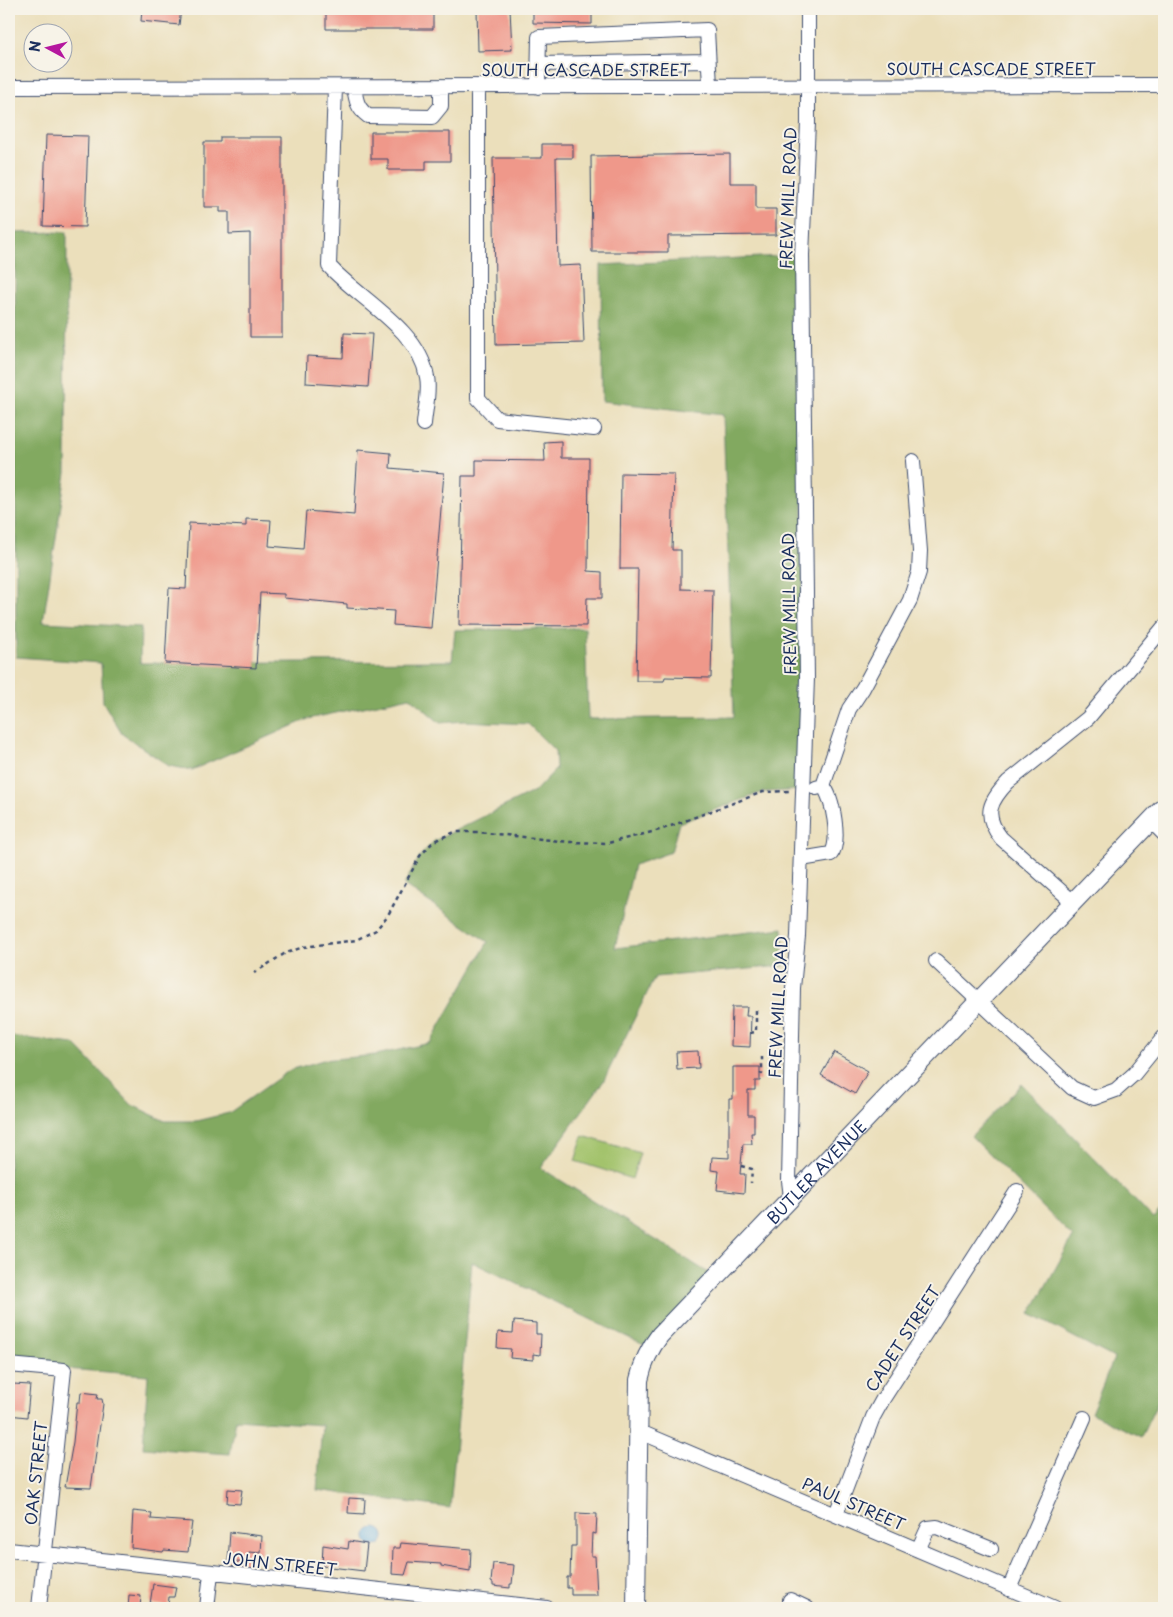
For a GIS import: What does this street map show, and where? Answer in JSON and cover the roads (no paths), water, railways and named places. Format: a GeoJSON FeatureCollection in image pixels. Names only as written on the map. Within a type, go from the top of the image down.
{"type":"FeatureCollection","features":[{"type":"Feature","properties":{"kind":"main road","name":"BUTLER AVENUE"},"geometry":{"type":"LineString","coordinates":[[636,1608],[639,1380],[650,1348],[791,1197],[1164,807]]}},
{"type":"Feature","properties":{"kind":"street","name":"FREW MILL ROAD"},"geometry":{"type":"LineString","coordinates":[[791,1197],[789,1181],[793,988],[798,936],[807,678],[802,255],[808,85],[808,9]]}},
{"type":"Feature","properties":{"kind":"street"},"geometry":{"type":"LineString","coordinates":[[538,87],[539,37],[707,30],[710,86]]}},
{"type":"Feature","properties":{"kind":"street"},"geometry":{"type":"LineString","coordinates":[[538,64],[708,61]]}},
{"type":"Feature","properties":{"kind":"street","name":"SOUTH CASCADE STREET"},"geometry":{"type":"LineString","coordinates":[[9,87],[1164,85]]}},
{"type":"Feature","properties":{"kind":"street"},"geometry":{"type":"LineString","coordinates":[[335,87],[329,266],[387,316],[417,351],[428,378],[424,424]]}},
{"type":"Feature","properties":{"kind":"street"},"geometry":{"type":"LineString","coordinates":[[354,87],[360,111],[368,116],[432,116],[441,106],[441,87]]}},
{"type":"Feature","properties":{"kind":"street"},"geometry":{"type":"LineString","coordinates":[[478,87],[478,398],[497,419],[594,429]]}},
{"type":"Feature","properties":{"kind":"street"},"geometry":{"type":"LineString","coordinates":[[823,786],[849,709],[863,688],[910,600],[919,572],[920,551],[913,461]]}},
{"type":"Feature","properties":{"kind":"street"},"geometry":{"type":"LineString","coordinates":[[1073,902],[1001,838],[993,827],[989,816],[992,804],[998,793],[1008,782],[1088,718],[1164,627]]}},
{"type":"Feature","properties":{"kind":"street"},"geometry":{"type":"LineString","coordinates":[[804,790],[823,786]]}},
{"type":"Feature","properties":{"kind":"street"},"geometry":{"type":"LineString","coordinates":[[801,860],[831,854],[834,850],[836,834],[829,793],[823,786]]}},
{"type":"Feature","properties":{"kind":"street"},"geometry":{"type":"LineString","coordinates":[[1151,821],[1164,834]]}},
{"type":"Feature","properties":{"kind":"street"},"geometry":{"type":"LineString","coordinates":[[936,961],[1072,1088],[1094,1098],[1116,1090],[1134,1074],[1164,1037]]}},
{"type":"Feature","properties":{"kind":"street","name":"CADET STREET"},"geometry":{"type":"LineString","coordinates":[[836,1514],[878,1408],[1017,1191]]}},
{"type":"Feature","properties":{"kind":"street","name":"OAK STREET"},"geometry":{"type":"LineString","coordinates":[[9,1366],[64,1370],[39,1608]]}},
{"type":"Feature","properties":{"kind":"street"},"geometry":{"type":"LineString","coordinates":[[1009,1589],[1084,1418]]}},
{"type":"Feature","properties":{"kind":"street","name":"PAUL STREET"},"geometry":{"type":"LineString","coordinates":[[638,1431],[1055,1608]]}},
{"type":"Feature","properties":{"kind":"street"},"geometry":{"type":"LineString","coordinates":[[918,1550],[928,1528],[937,1527],[990,1549]]}},
{"type":"Feature","properties":{"kind":"street","name":"JOHN STREET"},"geometry":{"type":"LineString","coordinates":[[9,1550],[539,1608]]}},
{"type":"Feature","properties":{"kind":"street"},"geometry":{"type":"LineString","coordinates":[[208,1608],[211,1573]]}},
{"type":"Feature","properties":{"kind":"street"},"geometry":{"type":"LineString","coordinates":[[790,1600],[807,1608]]}},
{"type":"Feature","properties":{"kind":"water"},"geometry":{"type":"Polygon","coordinates":[[[375,1528],[381,1531],[384,1537],[381,1543],[375,1546],[369,1543],[366,1537],[369,1531],[375,1528]]]}}]}
